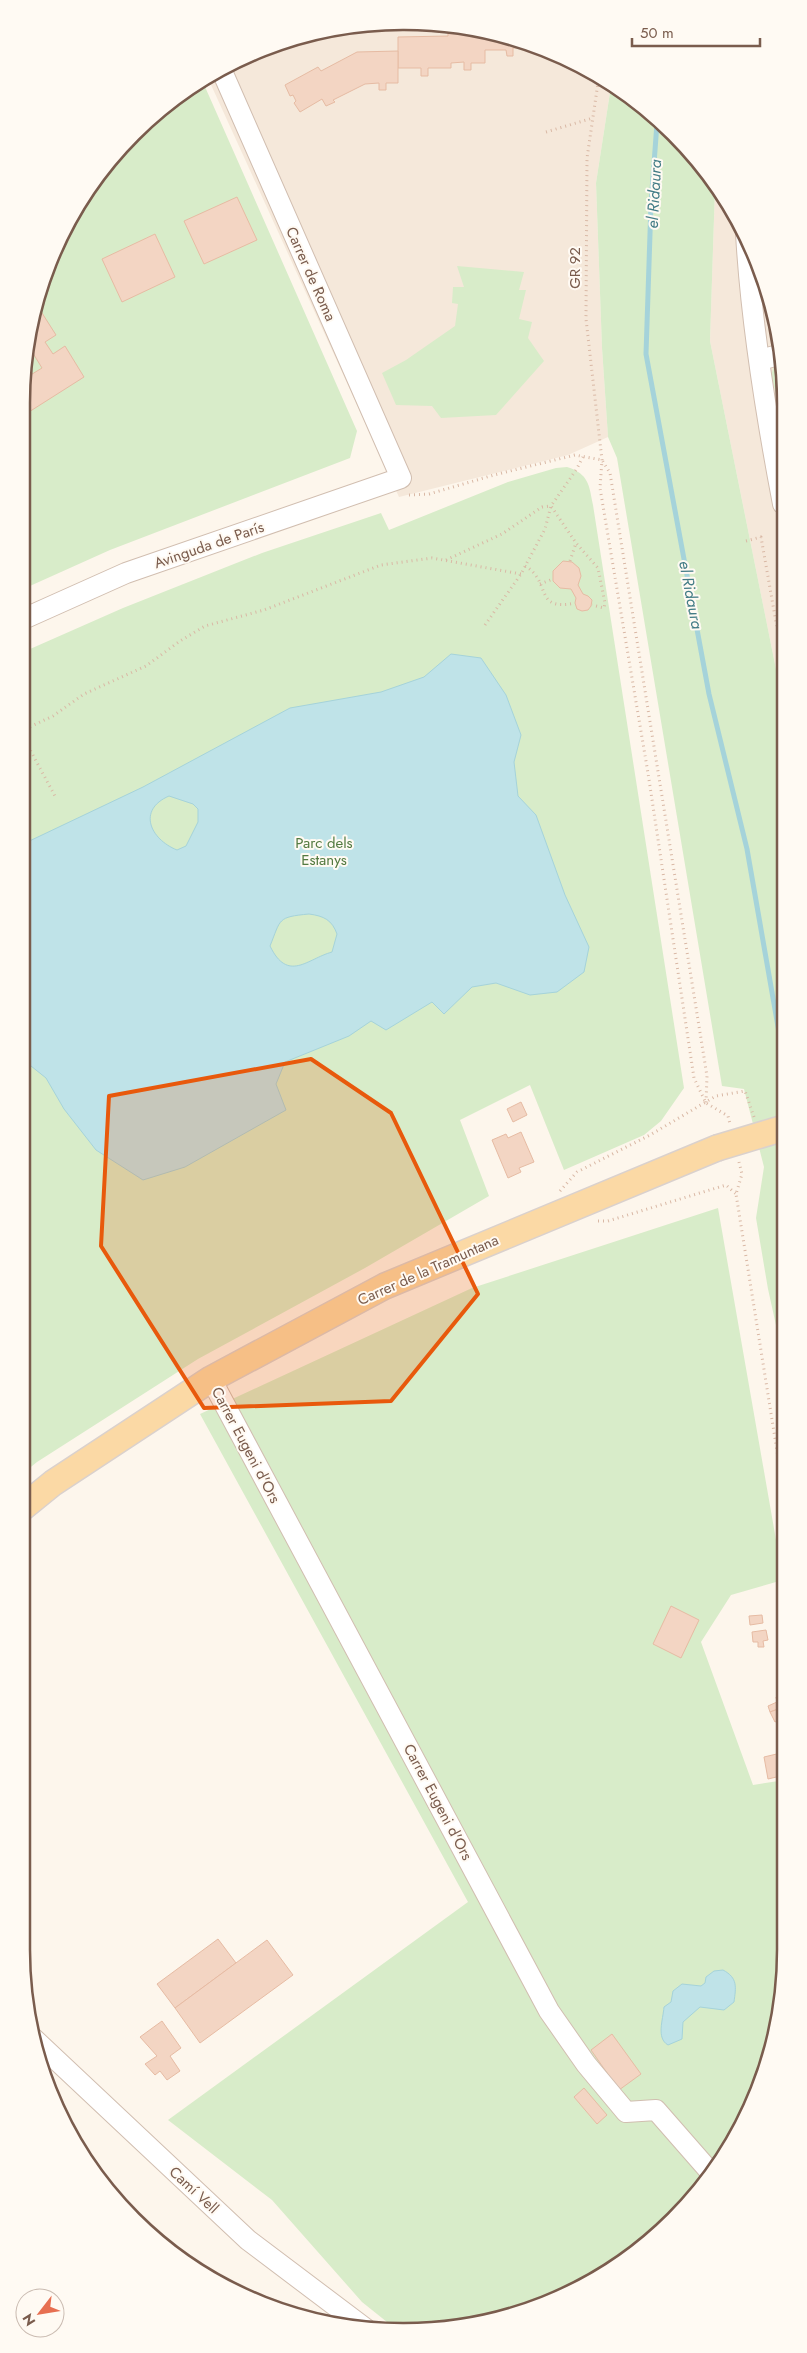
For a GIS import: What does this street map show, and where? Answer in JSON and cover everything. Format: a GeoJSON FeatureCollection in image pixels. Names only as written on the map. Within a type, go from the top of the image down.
{"type":"FeatureCollection","features":[{"type":"Feature","properties":{"kind":"main road","name":"Carrer de la Tramuntana"},"geometry":{"type":"LineString","coordinates":[[30,1502],[53,1483],[211,1379],[385,1286],[717,1148],[777,1130]]}},
{"type":"Feature","properties":{"kind":"street","name":"Carrer de Roma"},"geometry":{"type":"LineString","coordinates":[[223,77],[401,478]]}},
{"type":"Feature","properties":{"kind":"street"},"geometry":{"type":"LineString","coordinates":[[748,258],[760,360],[775,418],[777,440]]}},
{"type":"Feature","properties":{"kind":"street"},"geometry":{"type":"LineString","coordinates":[[760,360],[774,356]]}},
{"type":"Feature","properties":{"kind":"street","name":"Avinguda de París"},"geometry":{"type":"LineString","coordinates":[[30,616],[126,573],[401,478]]}},
{"type":"Feature","properties":{"kind":"street","name":"Carrer Eugeni d'Ors"},"geometry":{"type":"LineString","coordinates":[[211,1379],[549,2011],[586,2064],[626,2112],[656,2110],[706,2168]]}},
{"type":"Feature","properties":{"kind":"street","name":"Camí Vell"},"geometry":{"type":"LineString","coordinates":[[44,2048],[248,2240],[354,2320]]}},
{"type":"Feature","properties":{"kind":"path","name":"GR 92"},"geometry":{"type":"LineString","coordinates":[[598,85],[587,158],[586,319],[602,460]]}},
{"type":"Feature","properties":{"kind":"path"},"geometry":{"type":"LineString","coordinates":[[546,132],[592,118]]}},
{"type":"Feature","properties":{"kind":"path"},"geometry":{"type":"LineString","coordinates":[[401,478],[409,495],[429,494],[494,475],[575,456],[602,460],[610,472],[707,1076],[706,1103]]}},
{"type":"Feature","properties":{"kind":"path"},"geometry":{"type":"LineString","coordinates":[[485,625],[521,574],[545,529],[551,506],[583,457]]}},
{"type":"Feature","properties":{"kind":"path"},"geometry":{"type":"LineString","coordinates":[[602,460],[600,488],[606,534],[648,773],[694,1078],[706,1103]]}},
{"type":"Feature","properties":{"kind":"path"},"geometry":{"type":"LineString","coordinates":[[551,506],[576,543],[598,568],[605,603],[604,608],[592,605]]}},
{"type":"Feature","properties":{"kind":"path"},"geometry":{"type":"LineString","coordinates":[[445,560],[502,534],[542,508],[551,506]]}},
{"type":"Feature","properties":{"kind":"path"},"geometry":{"type":"LineString","coordinates":[[746,541],[761,537],[777,628]]}},
{"type":"Feature","properties":{"kind":"path"},"geometry":{"type":"LineString","coordinates":[[570,561],[576,543]]}},
{"type":"Feature","properties":{"kind":"path"},"geometry":{"type":"LineString","coordinates":[[30,727],[52,716],[84,694],[146,666],[180,640],[206,626],[264,610],[381,565],[432,558],[521,574]]}},
{"type":"Feature","properties":{"kind":"path"},"geometry":{"type":"LineString","coordinates":[[525,566],[533,571],[550,602],[555,606],[575,604]]}},
{"type":"Feature","properties":{"kind":"path"},"geometry":{"type":"LineString","coordinates":[[540,584],[553,580]]}},
{"type":"Feature","properties":{"kind":"path"},"geometry":{"type":"LineString","coordinates":[[30,749],[55,796]]}},
{"type":"Feature","properties":{"kind":"path"},"geometry":{"type":"LineString","coordinates":[[706,1103],[716,1096],[746,1091],[756,1123]]}},
{"type":"Feature","properties":{"kind":"path"},"geometry":{"type":"LineString","coordinates":[[736,1194],[777,1451]]}},
{"type":"Feature","properties":{"kind":"highlighted area"},"geometry":{"type":"Polygon","coordinates":[[[311,1059],[391,1113],[478,1294],[391,1401],[204,1408],[101,1246],[109,1096],[311,1059]]]}},
{"type":"Feature","properties":{"kind":"shaded area"},"geometry":{"type":"Polygon","coordinates":[[[404,30],[452,33],[476,37],[524,50],[569,69],[610,92],[596,183],[602,348],[608,437],[568,455],[399,497],[211,84],[261,58],[307,43],[355,33],[404,30]]]}},
{"type":"Feature","properties":{"kind":"shaded area"},"geometry":{"type":"Polygon","coordinates":[[[715,197],[749,261],[764,307],[774,355],[777,404],[777,674],[710,341],[715,197]]]}},
{"type":"Feature","properties":{"kind":"green space"},"geometry":{"type":"Polygon","coordinates":[[[205,87],[357,431],[350,458],[110,550],[30,586],[30,404],[33,355],[37,331],[58,261],[93,196],[107,176],[139,139],[176,107],[205,87]]]}},
{"type":"Feature","properties":{"kind":"green space"},"geometry":{"type":"Polygon","coordinates":[[[610,92],[631,107],[668,139],[700,176],[715,197],[710,341],[777,674],[777,1330],[756,1218],[764,1167],[744,1089],[722,1086],[617,458],[608,437],[602,348],[596,183],[610,92]]]}},
{"type":"Feature","properties":{"kind":"green space"},"geometry":{"type":"Polygon","coordinates":[[[457,266],[524,272],[519,290],[526,290],[519,319],[532,322],[528,338],[544,361],[496,415],[441,418],[432,406],[396,405],[382,373],[406,360],[455,326],[458,304],[452,303],[453,287],[464,287],[457,266]]]}},
{"type":"Feature","properties":{"kind":"green space"},"geometry":{"type":"Polygon","coordinates":[[[775,367],[777,396],[771,375],[775,367]]]}},
{"type":"Feature","properties":{"kind":"green space","name":"Parc dels Estanys"},"geometry":{"type":"Polygon","coordinates":[[[567,467],[584,477],[589,486],[593,505],[684,1088],[661,1121],[644,1135],[564,1170],[530,1085],[460,1120],[489,1196],[365,1268],[198,1359],[30,1468],[30,649],[123,608],[262,553],[381,513],[389,530],[508,482],[556,468],[567,467]]]}},
{"type":"Feature","properties":{"kind":"green space"},"geometry":{"type":"Polygon","coordinates":[[[718,1208],[777,1546],[777,1582],[731,1595],[701,1642],[753,1785],[777,1781],[776,1974],[770,2022],[749,2092],[714,2157],[700,2177],[668,2214],[631,2246],[611,2260],[546,2295],[476,2316],[428,2322],[387,2322],[362,2302],[272,2200],[168,2120],[468,1902],[200,1414],[472,1288],[718,1208]]]}},
{"type":"Feature","properties":{"kind":"water"},"geometry":{"type":"Polygon","coordinates":[[[451,654],[481,658],[506,695],[521,735],[514,762],[518,796],[536,815],[565,895],[589,947],[584,972],[557,992],[530,995],[496,983],[472,987],[444,1014],[432,1002],[386,1030],[371,1021],[349,1036],[285,1062],[276,1084],[286,1110],[185,1167],[143,1180],[96,1150],[64,1109],[46,1078],[30,1065],[30,841],[143,787],[290,708],[381,692],[424,677],[451,654]],[[169,796],[159,802],[150,816],[154,832],[160,839],[177,850],[186,846],[198,822],[198,809],[193,804],[169,796]],[[309,914],[291,916],[285,918],[279,925],[270,946],[284,964],[298,966],[332,952],[337,934],[330,922],[319,916],[309,914]]]}},
{"type":"Feature","properties":{"kind":"water"},"geometry":{"type":"Polygon","coordinates":[[[723,1970],[734,1980],[734,2002],[724,2010],[700,2007],[683,2022],[682,2039],[668,2045],[664,2042],[661,2028],[664,2007],[671,2002],[673,1991],[682,1984],[701,1986],[705,1983],[706,1977],[714,1971],[723,1970]]]}},
{"type":"Feature","properties":{"kind":"building"},"geometry":{"type":"Polygon","coordinates":[[[448,33],[476,37],[517,48],[513,48],[513,56],[507,56],[506,50],[485,50],[485,63],[471,63],[471,70],[464,70],[464,62],[451,63],[451,68],[428,68],[428,76],[421,76],[421,68],[398,68],[398,37],[448,36],[448,33]]]}},
{"type":"Feature","properties":{"kind":"building"},"geometry":{"type":"Polygon","coordinates":[[[398,51],[398,83],[386,83],[386,90],[379,90],[379,83],[365,84],[333,100],[335,102],[326,106],[322,99],[300,112],[294,103],[296,101],[293,95],[290,96],[285,85],[318,67],[321,71],[357,52],[398,51]]]}},
{"type":"Feature","properties":{"kind":"building"},"geometry":{"type":"Polygon","coordinates":[[[237,197],[257,240],[204,264],[184,221],[237,197]]]}},
{"type":"Feature","properties":{"kind":"building"},"geometry":{"type":"Polygon","coordinates":[[[155,234],[175,277],[122,302],[102,259],[155,234]]]}},
{"type":"Feature","properties":{"kind":"building"},"geometry":{"type":"Polygon","coordinates":[[[42,312],[56,335],[45,342],[53,354],[65,346],[84,377],[30,411],[31,374],[42,368],[33,354],[42,312]]]}},
{"type":"Feature","properties":{"kind":"building"},"geometry":{"type":"Polygon","coordinates":[[[563,561],[572,562],[579,568],[581,576],[578,585],[583,594],[592,600],[588,610],[582,611],[577,609],[576,598],[571,589],[560,588],[553,581],[553,571],[563,561]]]}},
{"type":"Feature","properties":{"kind":"building"},"geometry":{"type":"Polygon","coordinates":[[[521,1102],[527,1115],[513,1122],[507,1109],[521,1102]]]}},
{"type":"Feature","properties":{"kind":"building"},"geometry":{"type":"Polygon","coordinates":[[[521,1132],[534,1162],[519,1168],[521,1172],[508,1178],[492,1140],[506,1134],[508,1138],[521,1132]]]}},
{"type":"Feature","properties":{"kind":"building"},"geometry":{"type":"Polygon","coordinates":[[[671,1606],[699,1620],[681,1658],[653,1644],[671,1606]]]}},
{"type":"Feature","properties":{"kind":"building"},"geometry":{"type":"Polygon","coordinates":[[[762,1615],[763,1623],[750,1625],[749,1616],[762,1615]]]}},
{"type":"Feature","properties":{"kind":"building"},"geometry":{"type":"Polygon","coordinates":[[[766,1630],[768,1640],[763,1641],[764,1647],[758,1647],[758,1642],[753,1642],[752,1632],[766,1630]]]}},
{"type":"Feature","properties":{"kind":"building"},"geometry":{"type":"Polygon","coordinates":[[[777,1702],[777,1709],[770,1712],[768,1706],[777,1702]]]}},
{"type":"Feature","properties":{"kind":"building"},"geometry":{"type":"Polygon","coordinates":[[[777,1709],[777,1721],[775,1722],[770,1712],[777,1709]]]}},
{"type":"Feature","properties":{"kind":"building"},"geometry":{"type":"Polygon","coordinates":[[[777,1754],[777,1777],[768,1779],[764,1757],[777,1754]]]}},
{"type":"Feature","properties":{"kind":"building"},"geometry":{"type":"Polygon","coordinates":[[[218,1939],[236,1963],[175,2008],[157,1984],[218,1939]]]}},
{"type":"Feature","properties":{"kind":"building"},"geometry":{"type":"Polygon","coordinates":[[[267,1940],[293,1975],[200,2043],[175,2008],[267,1940]]]}},
{"type":"Feature","properties":{"kind":"building"},"geometry":{"type":"Polygon","coordinates":[[[162,2021],[181,2048],[170,2056],[180,2071],[167,2080],[160,2071],[155,2075],[145,2064],[157,2056],[140,2037],[162,2021]]]}},
{"type":"Feature","properties":{"kind":"building"},"geometry":{"type":"Polygon","coordinates":[[[612,2034],[641,2074],[619,2090],[591,2050],[612,2034]]]}},
{"type":"Feature","properties":{"kind":"building"},"geometry":{"type":"Polygon","coordinates":[[[584,2088],[607,2115],[597,2124],[574,2097],[584,2088]]]}},
{"type":"Feature","properties":{"kind":"waterway","name":"el Ridaura"},"geometry":{"type":"LineString","coordinates":[[657,129],[651,204],[646,354],[709,694],[747,849],[777,1021]]}}]}
